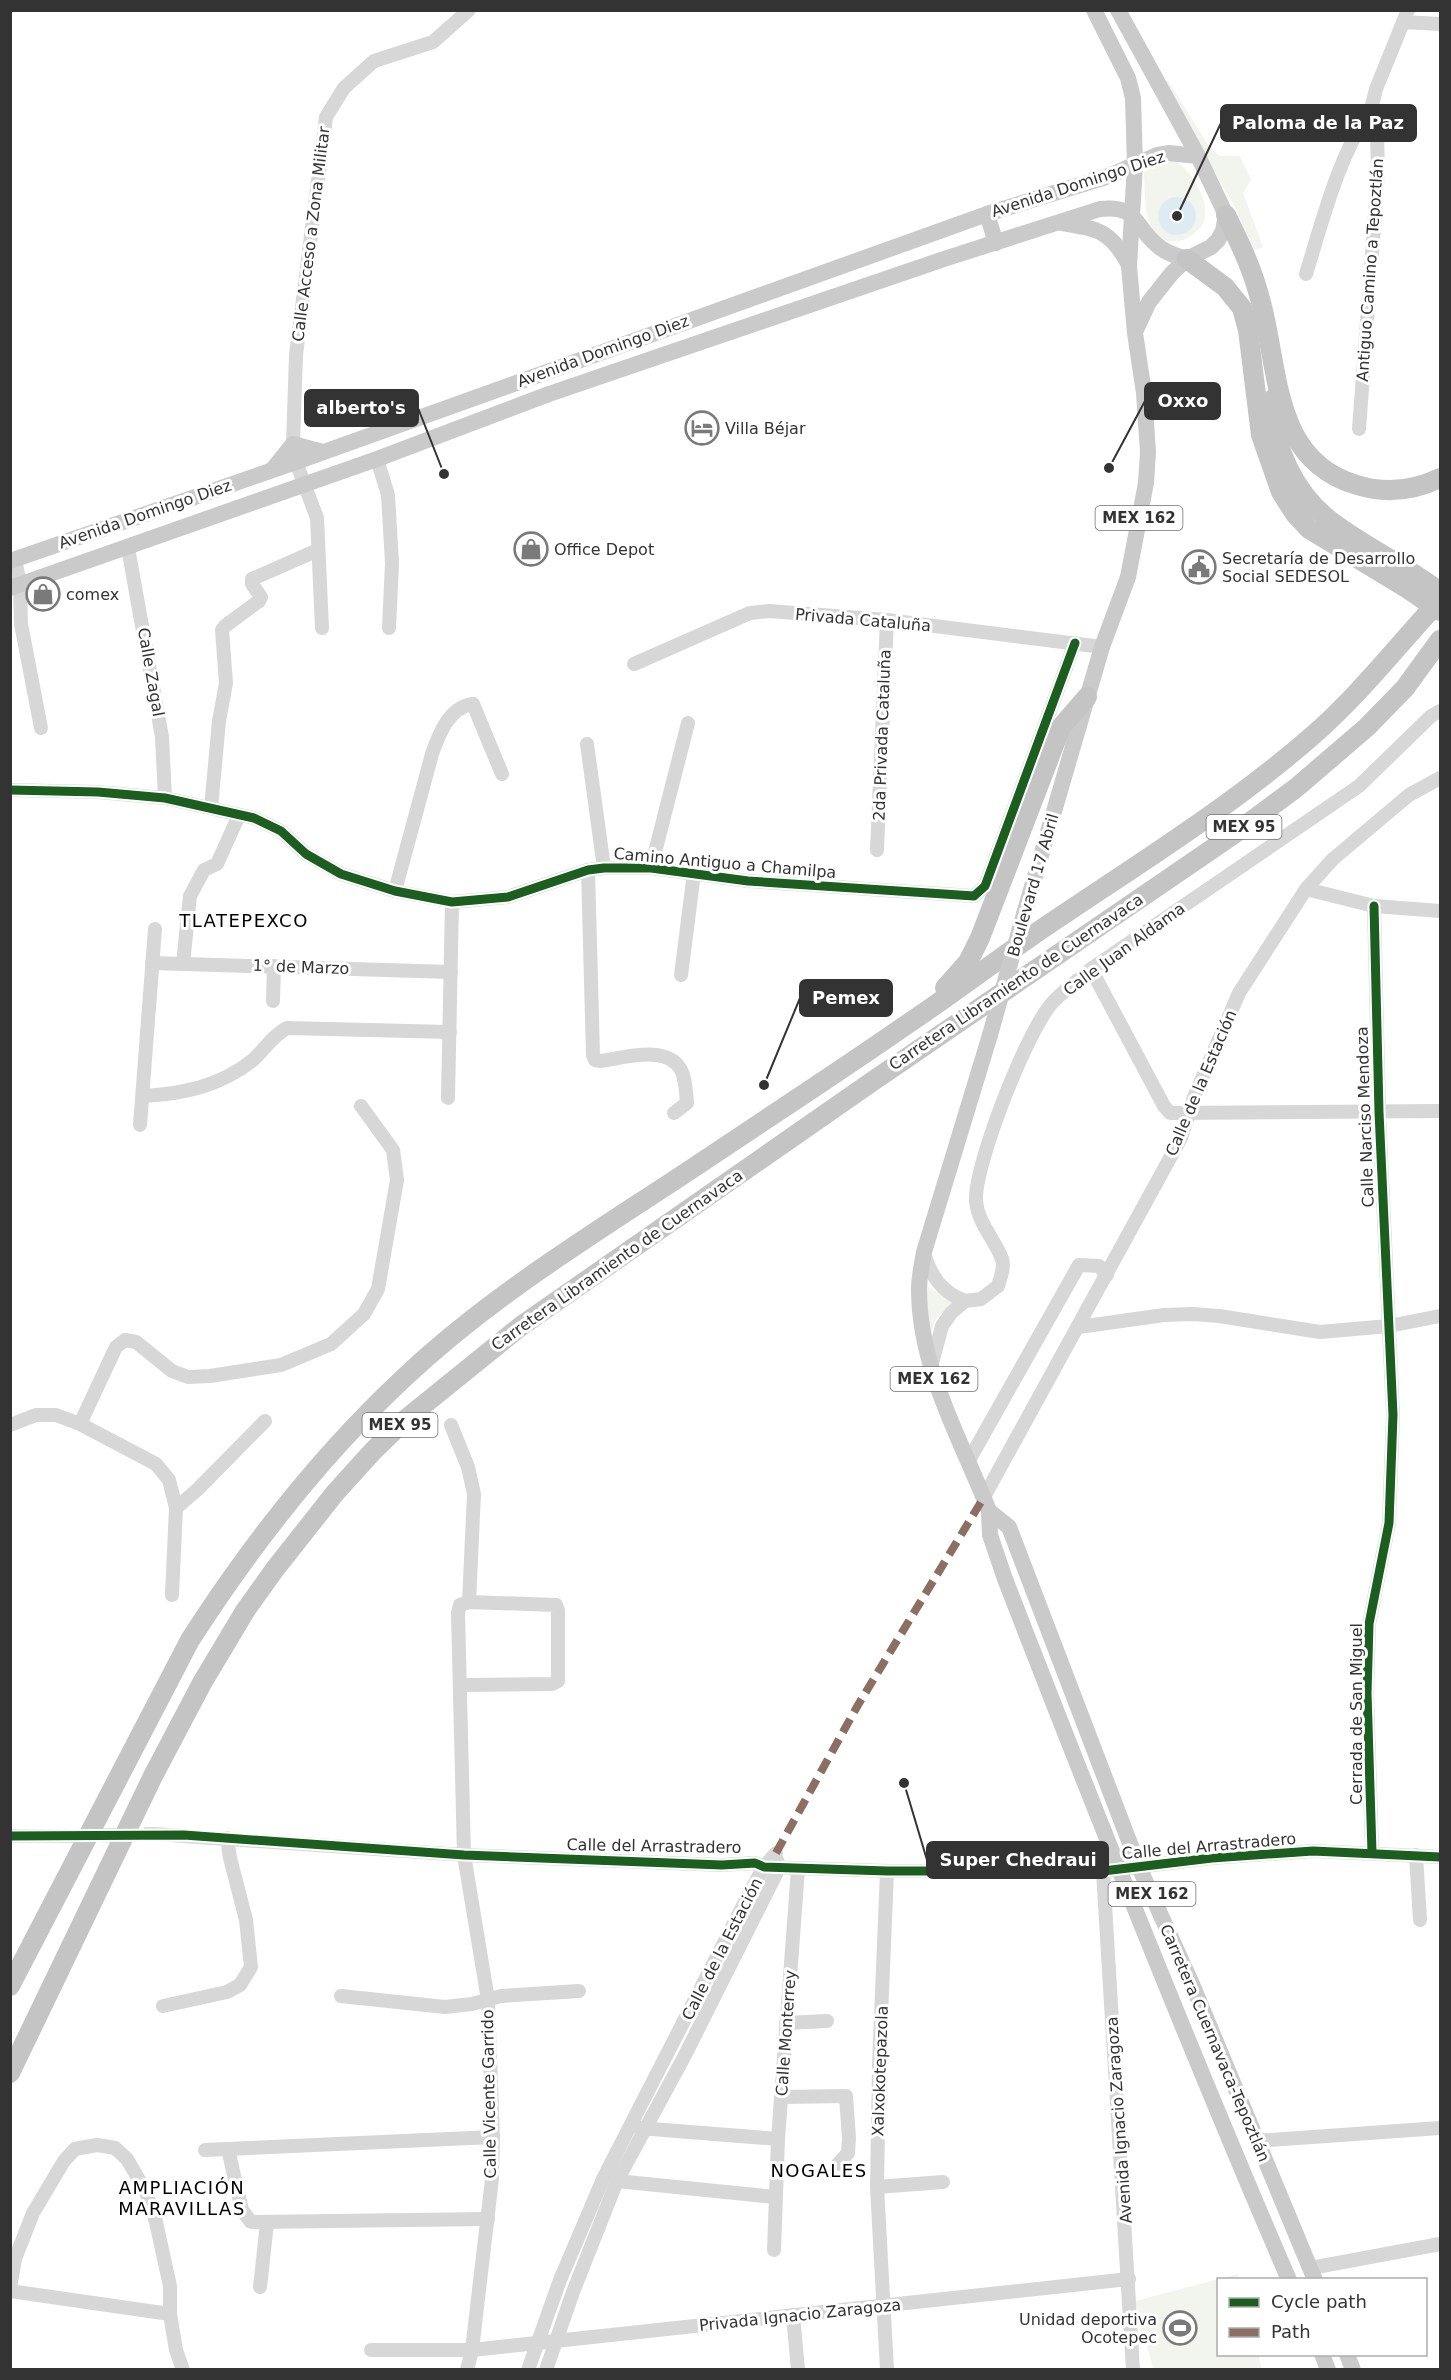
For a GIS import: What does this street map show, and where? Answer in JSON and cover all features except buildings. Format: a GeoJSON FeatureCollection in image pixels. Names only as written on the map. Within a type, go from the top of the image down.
{"type":"FeatureCollection","features":[{"type":"Feature","properties":{"kind":"highway"},"geometry":{"type":"LineString","coordinates":[[1226,215],[1246,256],[1260,296],[1284,412],[1299,445],[1320,468],[1338,478],[1373,490],[1394,491],[1422,487],[1440,478]]}},
{"type":"Feature","properties":{"kind":"highway"},"geometry":{"type":"LineString","coordinates":[[1187,259],[1225,287],[1242,308],[1248,330],[1261,435],[1281,492],[1295,514],[1309,530],[1434,612]]}},
{"type":"Feature","properties":{"kind":"highway"},"geometry":{"type":"LineString","coordinates":[[1275,367],[1273,405],[1275,431],[1297,484],[1313,506],[1332,522],[1416,574],[1440,594]]}},
{"type":"Feature","properties":{"kind":"highway","name":"MEX 95"},"geometry":{"type":"LineString","coordinates":[[1434,612],[1440,594]]}},
{"type":"Feature","properties":{"kind":"highway","name":"Carretera Libramiento de Cuernavaca"},"geometry":{"type":"LineString","coordinates":[[10,1986],[190,1640],[249,1556],[303,1486],[348,1434],[406,1376],[505,1294],[909,1023],[1021,943],[1215,811],[1275,766],[1330,718],[1434,612]]}},
{"type":"Feature","properties":{"kind":"highway","name":"Carretera Libramiento de Cuernavaca"},"geometry":{"type":"LineString","coordinates":[[10,2073],[153,1776],[202,1683],[245,1611],[275,1569],[373,1451],[406,1419],[530,1319],[1234,834],[1296,788],[1390,704],[1405,688],[1440,640]]}},
{"type":"Feature","properties":{"kind":"highway"},"geometry":{"type":"LineString","coordinates":[[909,1023],[957,976],[972,954],[1061,726],[1087,697]]}},
{"type":"Feature","properties":{"kind":"main road"},"geometry":{"type":"LineString","coordinates":[[1094,10],[1128,78],[1135,115],[1132,215],[1156,245],[1169,253],[1187,259]]}},
{"type":"Feature","properties":{"kind":"main road"},"geometry":{"type":"LineString","coordinates":[[1118,10],[1198,156],[1226,215],[1223,231],[1218,240],[1211,247],[1187,259],[1172,273],[1149,302],[1135,333]]}},
{"type":"Feature","properties":{"kind":"main road","name":"Avenida Domingo Diez"},"geometry":{"type":"LineString","coordinates":[[13,560],[296,462],[987,214],[1106,177],[1168,153],[1198,156]]}},
{"type":"Feature","properties":{"kind":"main road","name":"Avenida Domingo Diez"},"geometry":{"type":"LineString","coordinates":[[15,586],[377,459],[549,394],[996,243],[1100,209],[1119,209],[1132,215]]}},
{"type":"Feature","properties":{"kind":"main road"},"geometry":{"type":"LineString","coordinates":[[987,214],[996,243]]}},
{"type":"Feature","properties":{"kind":"main road","name":"Boulevard 17 Abril"},"geometry":{"type":"LineString","coordinates":[[986,1504],[930,1369],[922,1330],[919,1287],[924,1252],[990,1035],[1087,697],[1102,647],[1128,577],[1146,483],[1148,452],[1130,266],[1132,215]]}},
{"type":"Feature","properties":{"kind":"main road"},"geometry":{"type":"LineString","coordinates":[[1061,223],[1081,226],[1105,234],[1117,245],[1130,266]]}},
{"type":"Feature","properties":{"kind":"main road"},"geometry":{"type":"LineString","coordinates":[[272,470],[293,444],[323,452]]}},
{"type":"Feature","properties":{"kind":"main road","name":"Carretera Cuernavaca-Tepoztlán"},"geometry":{"type":"LineString","coordinates":[[986,1504],[1009,1527],[1139,1867],[1192,1984],[1313,2274]]}},
{"type":"Feature","properties":{"kind":"main road","name":"Carretera Cuernavaca-Tepoztlán"},"geometry":{"type":"LineString","coordinates":[[986,1504],[990,1535],[1110,1870],[1288,2278]]}},
{"type":"Feature","properties":{"kind":"main road"},"geometry":{"type":"LineString","coordinates":[[1322,2356],[1328,2370]]}},
{"type":"Feature","properties":{"kind":"main road"},"geometry":{"type":"LineString","coordinates":[[1347,2356],[1353,2370]]}},
{"type":"Feature","properties":{"kind":"street","name":"Calle Acceso a Zona Militar"},"geometry":{"type":"LineString","coordinates":[[322,628],[317,518],[296,462],[293,444],[296,355],[326,117],[344,88],[374,61],[433,42],[469,11]]}},
{"type":"Feature","properties":{"kind":"street"},"geometry":{"type":"LineString","coordinates":[[1406,16],[1440,24]]}},
{"type":"Feature","properties":{"kind":"street","name":"Antiguo Camino a Tepoztlán"},"geometry":{"type":"LineString","coordinates":[[1359,429],[1378,174],[1377,132],[1371,109],[1376,89],[1406,16]]}},
{"type":"Feature","properties":{"kind":"street"},"geometry":{"type":"LineString","coordinates":[[1306,274],[1347,152],[1359,126],[1371,109]]}},
{"type":"Feature","properties":{"kind":"street"},"geometry":{"type":"LineString","coordinates":[[377,459],[388,495],[392,563],[389,628]]}},
{"type":"Feature","properties":{"kind":"street","name":"Calle Zagal"},"geometry":{"type":"LineString","coordinates":[[128,548],[162,737],[165,798]]}},
{"type":"Feature","properties":{"kind":"street"},"geometry":{"type":"LineString","coordinates":[[211,808],[219,721],[226,683],[222,630],[259,601],[261,597],[252,585],[252,579],[318,549]]}},
{"type":"Feature","properties":{"kind":"street"},"geometry":{"type":"LineString","coordinates":[[13,560],[21,624],[41,728]]}},
{"type":"Feature","properties":{"kind":"street","name":"Privada Cataluña"},"geometry":{"type":"LineString","coordinates":[[634,664],[750,613],[769,611],[887,620],[1102,647]]}},
{"type":"Feature","properties":{"kind":"street","name":"2da Privada Cataluña"},"geometry":{"type":"LineString","coordinates":[[877,850],[887,620]]}},
{"type":"Feature","properties":{"kind":"street","name":"Camino Antiguo a Chamilpa"},"geometry":{"type":"LineString","coordinates":[[10,790],[98,792],[165,798],[254,818],[281,831],[306,854],[341,874],[395,891],[452,902],[508,897],[588,870],[604,867],[651,868],[748,881],[974,896],[985,886],[1075,643]]}},
{"type":"Feature","properties":{"kind":"street"},"geometry":{"type":"LineString","coordinates":[[395,891],[432,754],[448,719],[459,708],[473,704],[502,774]]}},
{"type":"Feature","properties":{"kind":"street","name":"Calle Juan Aldama"},"geometry":{"type":"LineString","coordinates":[[930,1369],[942,1326],[951,1313],[965,1301],[981,1299],[998,1286],[1003,1261],[983,1225],[976,1198],[986,1146],[1033,1032],[1052,1002],[1091,969],[1359,786],[1431,716],[1440,711]]}},
{"type":"Feature","properties":{"kind":"street"},"geometry":{"type":"LineString","coordinates":[[651,868],[688,723]]}},
{"type":"Feature","properties":{"kind":"street"},"geometry":{"type":"LineString","coordinates":[[588,744],[604,867]]}},
{"type":"Feature","properties":{"kind":"street","name":"Calle de la Estación"},"geometry":{"type":"LineString","coordinates":[[986,1504],[1181,1138],[1188,1113],[1239,993],[1306,889],[1334,859],[1409,795],[1440,778]]}},
{"type":"Feature","properties":{"kind":"street"},"geometry":{"type":"LineString","coordinates":[[183,964],[190,896],[204,870],[218,864],[239,815]]}},
{"type":"Feature","properties":{"kind":"street"},"geometry":{"type":"LineString","coordinates":[[588,870],[593,1055],[595,1060],[601,1061],[655,1053],[674,1062],[682,1070],[687,1103],[674,1113]]}},
{"type":"Feature","properties":{"kind":"street"},"geometry":{"type":"LineString","coordinates":[[681,975],[694,873]]}},
{"type":"Feature","properties":{"kind":"street"},"geometry":{"type":"LineString","coordinates":[[1306,889],[1374,906],[1440,911]]}},
{"type":"Feature","properties":{"kind":"street"},"geometry":{"type":"LineString","coordinates":[[448,1098],[452,902]]}},
{"type":"Feature","properties":{"kind":"street","name":"Calle Narciso Mendoza"},"geometry":{"type":"LineString","coordinates":[[1374,906],[1379,1112],[1389,1326]]}},
{"type":"Feature","properties":{"kind":"street"},"geometry":{"type":"LineString","coordinates":[[140,1125],[155,929]]}},
{"type":"Feature","properties":{"kind":"street","name":"1° de Marzo"},"geometry":{"type":"LineString","coordinates":[[152,963],[451,972]]}},
{"type":"Feature","properties":{"kind":"street"},"geometry":{"type":"LineString","coordinates":[[273,1001],[274,966]]}},
{"type":"Feature","properties":{"kind":"street"},"geometry":{"type":"LineString","coordinates":[[1091,969],[1164,1106],[1170,1113],[1440,1111]]}},
{"type":"Feature","properties":{"kind":"street"},"geometry":{"type":"LineString","coordinates":[[143,1096],[168,1095],[198,1089],[233,1075],[254,1059],[276,1034],[287,1028],[450,1032]]}},
{"type":"Feature","properties":{"kind":"street"},"geometry":{"type":"LineString","coordinates":[[80,1424],[116,1347],[125,1340],[136,1342],[172,1371],[188,1377],[210,1376],[281,1365],[331,1344],[364,1314],[378,1289],[397,1180],[393,1150],[361,1106]]}},
{"type":"Feature","properties":{"kind":"street"},"geometry":{"type":"LineString","coordinates":[[924,1252],[930,1271],[938,1284],[953,1296],[965,1301]]}},
{"type":"Feature","properties":{"kind":"street"},"geometry":{"type":"LineString","coordinates":[[968,1462],[1079,1264],[1099,1266],[1107,1275]]}},
{"type":"Feature","properties":{"kind":"street"},"geometry":{"type":"LineString","coordinates":[[1079,1327],[1192,1314],[1320,1332],[1389,1326],[1440,1316]]}},
{"type":"Feature","properties":{"kind":"street","name":"Cerrada de San Miguel"},"geometry":{"type":"LineString","coordinates":[[1372,1852],[1367,1693],[1369,1624],[1389,1523],[1393,1415],[1389,1326]]}},
{"type":"Feature","properties":{"kind":"street"},"geometry":{"type":"LineString","coordinates":[[10,1425],[36,1415],[56,1415],[80,1424],[156,1464],[169,1480],[176,1508],[172,1595]]}},
{"type":"Feature","properties":{"kind":"street"},"geometry":{"type":"LineString","coordinates":[[176,1508],[197,1490],[265,1421]]}},
{"type":"Feature","properties":{"kind":"street"},"geometry":{"type":"LineString","coordinates":[[451,1425],[468,1467],[474,1494],[470,1602],[556,1605],[558,1610],[560,1676],[558,1681],[461,1685]]}},
{"type":"Feature","properties":{"kind":"street","name":"Calle Vicente Garrido"},"geometry":{"type":"LineString","coordinates":[[467,2370],[472,2350],[488,2220],[493,2137],[488,2000],[464,1855],[458,1613],[460,1605],[470,1602]]}},
{"type":"Feature","properties":{"kind":"street","name":"Calle del Arrastradero"},"geometry":{"type":"LineString","coordinates":[[154,1834],[464,1855],[723,1866],[755,1863],[764,1867],[779,1868],[887,1871],[1110,1870],[1314,1851],[1440,1857]]}},
{"type":"Feature","properties":{"kind":"street"},"geometry":{"type":"LineString","coordinates":[[10,1836],[72,1836]]}},
{"type":"Feature","properties":{"kind":"street"},"geometry":{"type":"LineString","coordinates":[[163,2006],[226,1992],[240,1985],[251,1967],[246,1920],[227,1838]]}},
{"type":"Feature","properties":{"kind":"street"},"geometry":{"type":"LineString","coordinates":[[1416,1856],[1419,1920]]}},
{"type":"Feature","properties":{"kind":"street","name":"Calle de la Estación"},"geometry":{"type":"LineString","coordinates":[[528,2370],[569,2260],[603,2179],[764,1867]]}},
{"type":"Feature","properties":{"kind":"street","name":"Calle de la Estación"},"geometry":{"type":"LineString","coordinates":[[546,2370],[617,2181],[684,2057],[779,1868]]}},
{"type":"Feature","properties":{"kind":"street","name":"Calle Monterrey"},"geometry":{"type":"LineString","coordinates":[[774,2250],[778,2139],[798,1869]]}},
{"type":"Feature","properties":{"kind":"street","name":"Avenida Ignacio Zaragoza"},"geometry":{"type":"LineString","coordinates":[[1110,1870],[1133,2370]]}},
{"type":"Feature","properties":{"kind":"street","name":"Xalxokotepazola"},"geometry":{"type":"LineString","coordinates":[[887,1871],[879,2066],[877,2187],[887,2370]]}},
{"type":"Feature","properties":{"kind":"street"},"geometry":{"type":"LineString","coordinates":[[341,1996],[445,2007],[501,1996],[579,1991]]}},
{"type":"Feature","properties":{"kind":"street"},"geometry":{"type":"LineString","coordinates":[[786,2023],[826,2021]]}},
{"type":"Feature","properties":{"kind":"street"},"geometry":{"type":"LineString","coordinates":[[781,2097],[846,2097],[848,2153],[838,2164]]}},
{"type":"Feature","properties":{"kind":"street"},"geometry":{"type":"LineString","coordinates":[[629,2127],[778,2139]]}},
{"type":"Feature","properties":{"kind":"street"},"geometry":{"type":"LineString","coordinates":[[1256,2141],[1440,2128]]}},
{"type":"Feature","properties":{"kind":"street"},"geometry":{"type":"LineString","coordinates":[[205,2150],[493,2137]]}},
{"type":"Feature","properties":{"kind":"street"},"geometry":{"type":"LineString","coordinates":[[170,2314],[10,2289],[15,2259],[33,2213],[64,2161],[75,2149],[97,2145],[115,2148],[127,2159],[146,2192],[156,2222],[170,2286],[170,2314],[176,2350],[183,2370]]}},
{"type":"Feature","properties":{"kind":"street"},"geometry":{"type":"LineString","coordinates":[[228,2149],[242,2210],[251,2222],[488,2220]]}},
{"type":"Feature","properties":{"kind":"street"},"geometry":{"type":"LineString","coordinates":[[617,2181],[775,2197]]}},
{"type":"Feature","properties":{"kind":"street"},"geometry":{"type":"LineString","coordinates":[[877,2187],[944,2182]]}},
{"type":"Feature","properties":{"kind":"street"},"geometry":{"type":"LineString","coordinates":[[260,2287],[267,2223]]}},
{"type":"Feature","properties":{"kind":"street"},"geometry":{"type":"LineString","coordinates":[[1313,2274],[1440,2244]]}},
{"type":"Feature","properties":{"kind":"street","name":"Privada Ignacio Zaragoza"},"geometry":{"type":"LineString","coordinates":[[371,2350],[472,2350],[1129,2279]]}},
{"type":"Feature","properties":{"kind":"street"},"geometry":{"type":"LineString","coordinates":[[793,2315],[798,2370]]}},
{"type":"Feature","properties":{"kind":"shaded area"},"geometry":{"type":"Polygon","coordinates":[[[1168,81],[1209,146],[1220,156],[1240,156],[1251,180],[1243,193],[1263,247],[1254,250],[1236,209],[1163,83],[1168,81]]]}},
{"type":"Feature","properties":{"kind":"shaded area"},"geometry":{"type":"Polygon","coordinates":[[[1173,159],[1193,178],[1205,204],[1202,226],[1186,239],[1174,242],[1163,239],[1150,224],[1146,206],[1144,173],[1150,164],[1173,159]]]}},
{"type":"Feature","properties":{"kind":"shaded area"},"geometry":{"type":"Polygon","coordinates":[[[1177,197],[1190,203],[1196,216],[1190,229],[1177,235],[1164,229],[1158,216],[1164,203],[1177,197]]]}},
{"type":"Feature","properties":{"kind":"shaded area"},"geometry":{"type":"Polygon","coordinates":[[[922,1270],[929,1287],[955,1303],[936,1319],[930,1343],[922,1270]]]}},
{"type":"Feature","properties":{"kind":"shaded area","name":"Unidad deportiva Ocotepec"},"geometry":{"type":"Polygon","coordinates":[[[1238,2274],[1239,2278],[1223,2278],[1238,2274]]]}},
{"type":"Feature","properties":{"kind":"shaded area","name":"Unidad deportiva Ocotepec"},"geometry":{"type":"Polygon","coordinates":[[[1217,2280],[1217,2356],[1258,2356],[1262,2369],[1153,2369],[1135,2301],[1217,2280]]]}},
{"type":"Feature","properties":{"kind":"tunnel"},"geometry":{"type":"LineString","coordinates":[[81,1836],[154,1834]]}},
{"type":"Feature","properties":{"kind":"marked path"},"geometry":{"type":"LineString","coordinates":[[776,1853],[858,1705],[984,1497]]}},
{"type":"Feature","properties":{"kind":"cycle path"},"geometry":{"type":"LineString","coordinates":[[10,790],[98,792],[165,798],[254,818],[281,831],[306,854],[341,874],[395,891],[452,902],[508,897],[588,870],[604,868],[651,868],[748,881],[974,896],[985,886],[1075,643]]}},
{"type":"Feature","properties":{"kind":"cycle path"},"geometry":{"type":"LineString","coordinates":[[1372,1852],[1367,1693],[1369,1624],[1389,1523],[1393,1415],[1379,1112],[1374,906]]}},
{"type":"Feature","properties":{"kind":"cycle path"},"geometry":{"type":"LineString","coordinates":[[10,1836],[184,1835],[464,1855],[722,1865],[755,1863],[764,1867],[887,1871],[1103,1871],[1212,1858],[1313,1851],[1440,1857]]}},
{"type":"Feature","properties":{"kind":"place","name":"Paloma de la Paz"},"geometry":{"type":"Point","coordinates":[1177,216]}},
{"type":"Feature","properties":{"kind":"place","name":"Villa Béjar"},"geometry":{"type":"Point","coordinates":[702,428]}},
{"type":"Feature","properties":{"kind":"place","name":"Oxxo"},"geometry":{"type":"Point","coordinates":[1109,468]}},
{"type":"Feature","properties":{"kind":"place","name":"alberto's"},"geometry":{"type":"Point","coordinates":[444,474]}},
{"type":"Feature","properties":{"kind":"place","name":"Office Depot"},"geometry":{"type":"Point","coordinates":[531,549]}},
{"type":"Feature","properties":{"kind":"place","name":"Secretaría de Desarrollo Social SEDESOL"},"geometry":{"type":"Point","coordinates":[1199,567]}},
{"type":"Feature","properties":{"kind":"place","name":"comex"},"geometry":{"type":"Point","coordinates":[43,594]}},
{"type":"Feature","properties":{"kind":"place","name":"Pemex"},"geometry":{"type":"Point","coordinates":[764,1085]}},
{"type":"Feature","properties":{"kind":"place","name":"Super Chedraui"},"geometry":{"type":"Point","coordinates":[904,1783]}},
{"type":"Feature","properties":{"kind":"place","name":"Unidad deportiva Ocotepec"},"geometry":{"type":"Point","coordinates":[1180,2328]}},
{"type":"Feature","properties":{"kind":"district","name":"TLATEPEXCO"},"geometry":{"type":"Point","coordinates":[244,920]}},
{"type":"Feature","properties":{"kind":"district","name":"NOGALES"},"geometry":{"type":"Point","coordinates":[819,2170]}},
{"type":"Feature","properties":{"kind":"district","name":"AMPLIACIÓN MARAVILLAS"},"geometry":{"type":"Point","coordinates":[182,2197]}}]}
